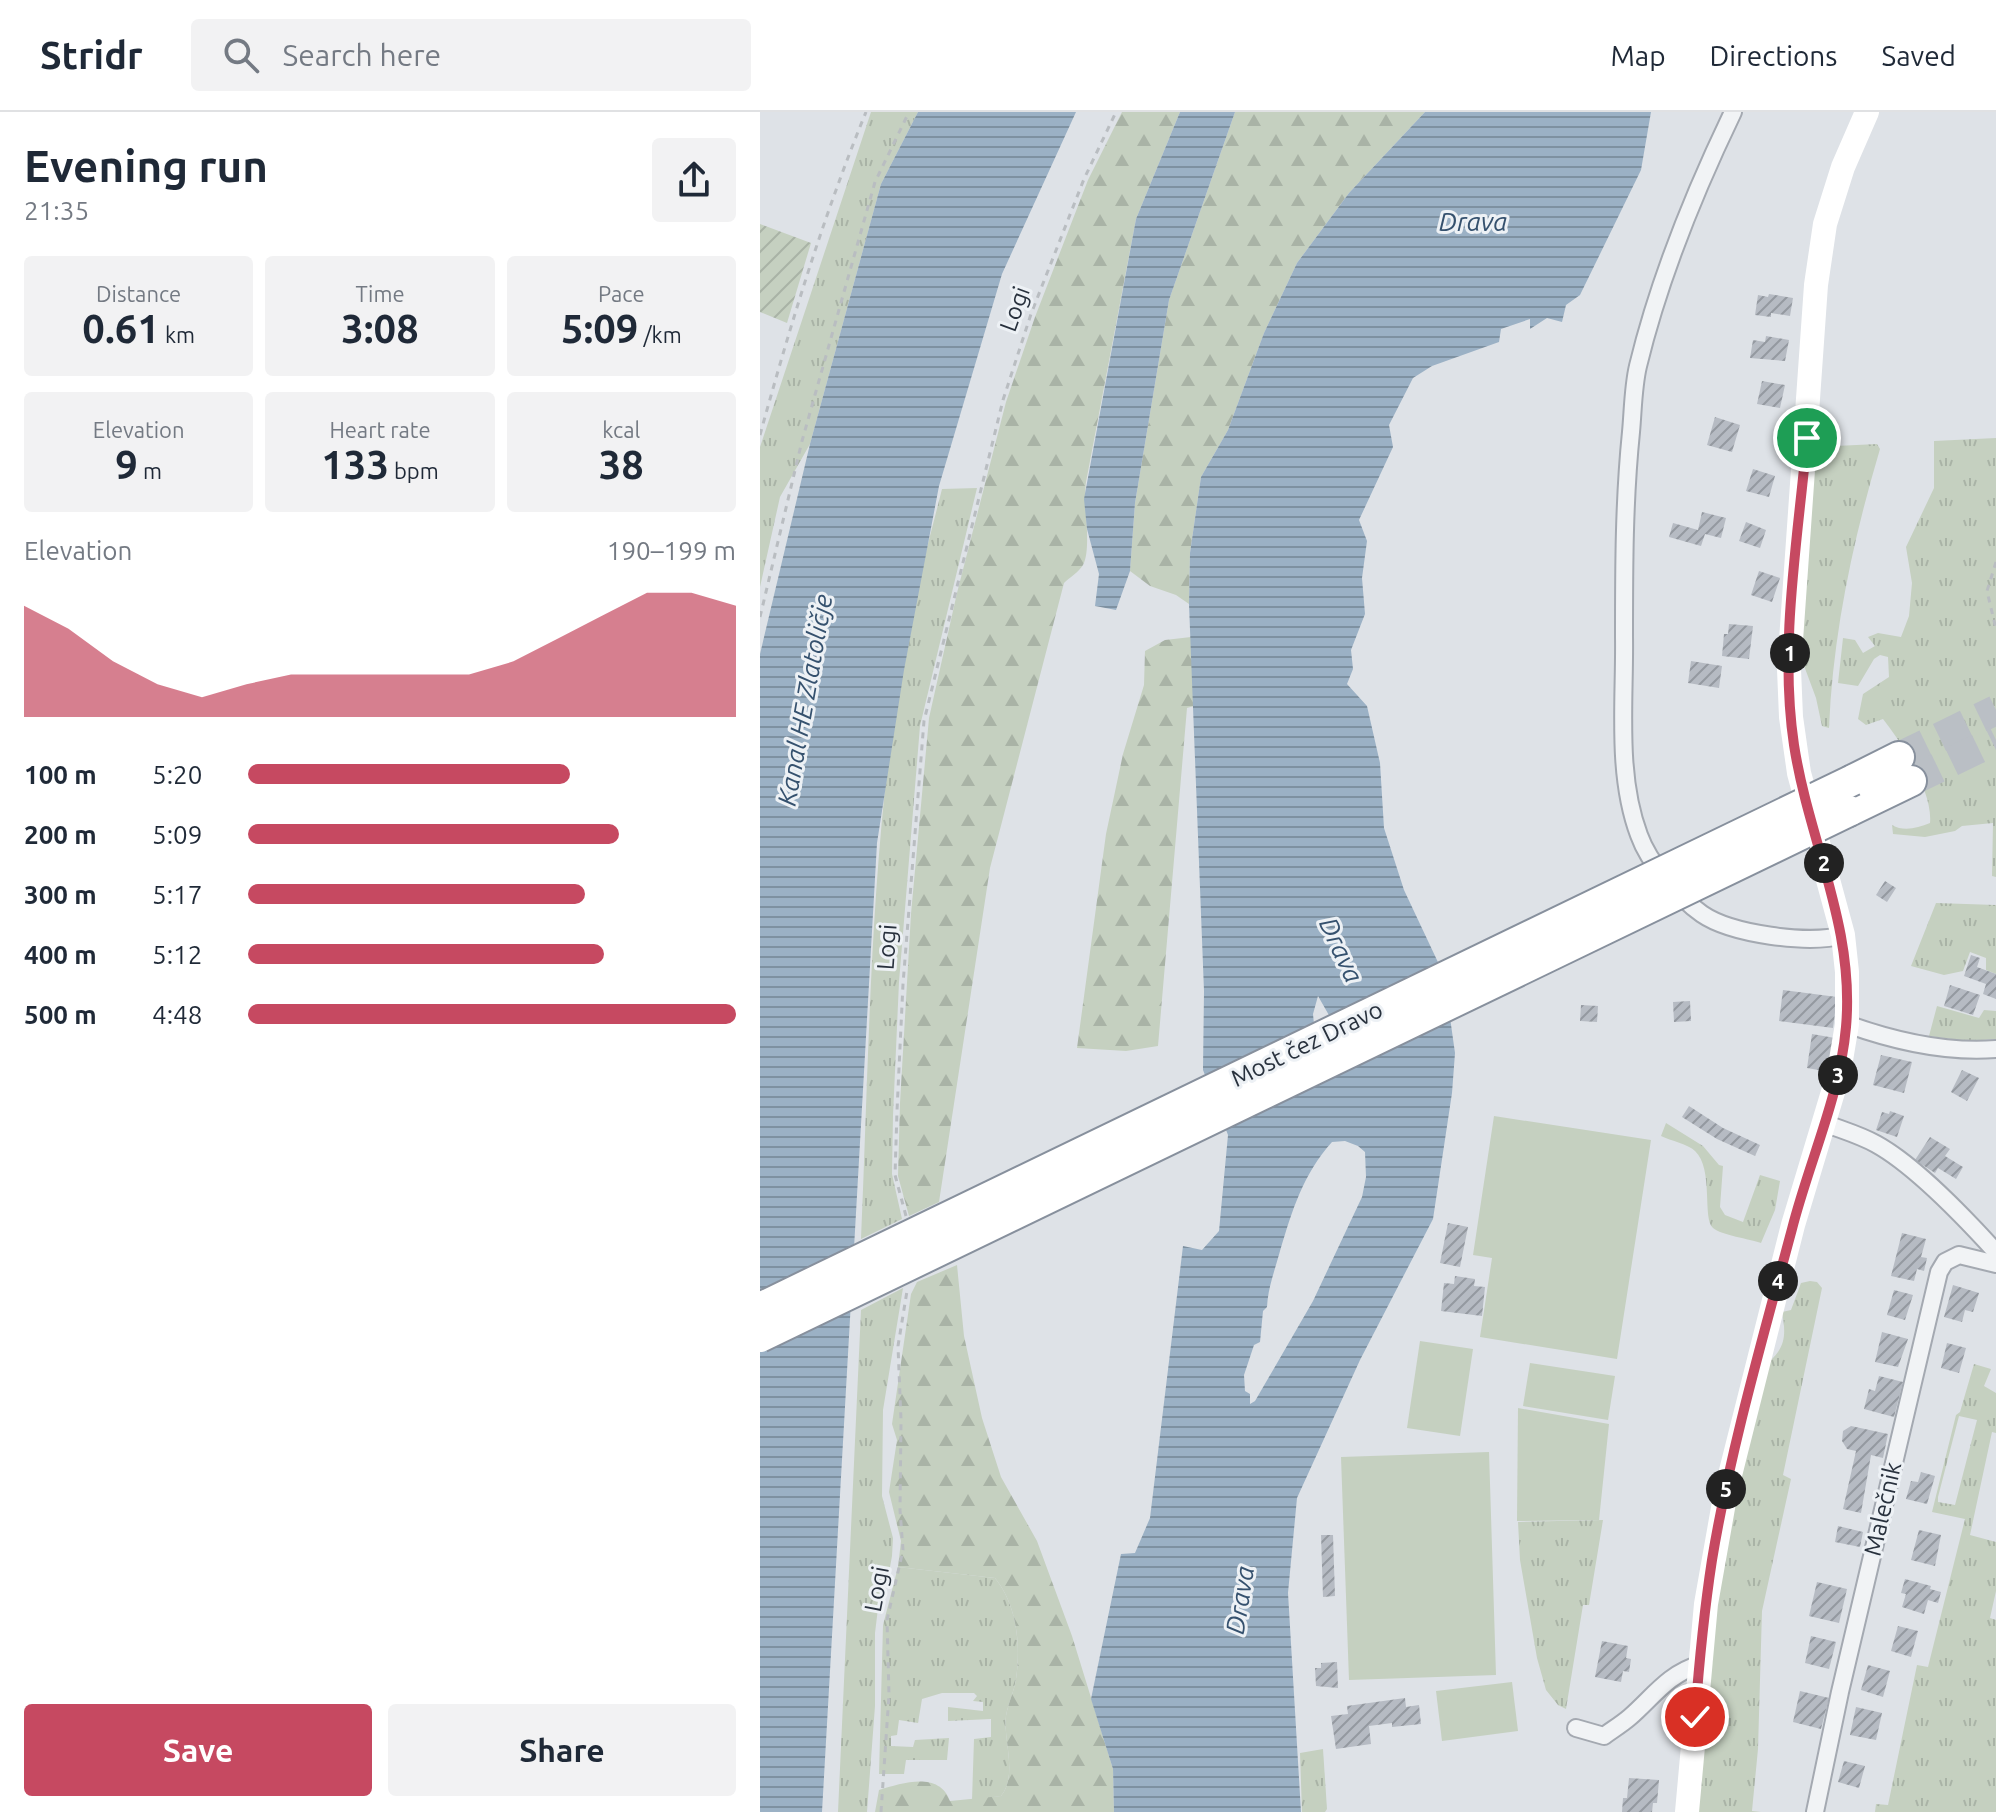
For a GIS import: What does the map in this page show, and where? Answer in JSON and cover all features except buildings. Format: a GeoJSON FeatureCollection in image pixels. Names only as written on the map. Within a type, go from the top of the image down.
{"type":"FeatureCollection","features":[{"type":"Feature","properties":{"kind":"highway","name":"Most čez Dravo"},"geometry":{"type":"LineString","coordinates":[[760,1308],[1853,780],[1905,769],[1849,811],[760,1337]]}},
{"type":"Feature","properties":{"kind":"street"},"geometry":{"type":"LineString","coordinates":[[1733,112],[1661,285],[1637,369],[1624,502],[1628,792],[1639,837],[1670,886],[1704,916],[1775,937],[1809,939],[1843,935]]}},
{"type":"Feature","properties":{"kind":"street"},"geometry":{"type":"LineString","coordinates":[[1687,1812],[1699,1665],[1713,1557],[1726,1491],[1793,1225],[1839,1072],[1847,1024],[1843,935],[1799,773],[1791,717],[1789,669],[1818,270],[1825,224],[1843,167],[1867,112]]}},
{"type":"Feature","properties":{"kind":"street"},"geometry":{"type":"LineString","coordinates":[[1847,1024],[1937,1048],[1996,1049]]}},
{"type":"Feature","properties":{"kind":"street"},"geometry":{"type":"LineString","coordinates":[[1824,1123],[1867,1139],[1890,1153],[1962,1215],[1996,1252]]}},
{"type":"Feature","properties":{"kind":"street","name":"Malečnik"},"geometry":{"type":"LineString","coordinates":[[1815,1812],[1939,1272],[1945,1262],[1959,1255],[1996,1264]]}},
{"type":"Feature","properties":{"kind":"street"},"geometry":{"type":"LineString","coordinates":[[1576,1728],[1604,1736],[1628,1719],[1668,1680],[1699,1665]]}},
{"type":"Feature","properties":{"kind":"path"},"geometry":{"type":"LineString","coordinates":[[760,435],[816,251],[866,112]]}},
{"type":"Feature","properties":{"kind":"path"},"geometry":{"type":"LineString","coordinates":[[760,617],[802,441],[875,182],[909,112]]}},
{"type":"Feature","properties":{"kind":"path","name":"Logi"},"geometry":{"type":"LineString","coordinates":[[906,1215],[895,1175],[897,1111],[903,984],[924,721],[1003,400],[1031,314],[1084,179],[1116,112]]}},
{"type":"Feature","properties":{"kind":"path"},"geometry":{"type":"LineString","coordinates":[[1996,562],[1987,591],[1996,629]]}},
{"type":"Feature","properties":{"kind":"path","name":"Logi"},"geometry":{"type":"LineString","coordinates":[[881,1812],[889,1695],[887,1620],[903,1550],[898,1346],[908,1287]]}},
{"type":"Feature","properties":{"kind":"green space"},"geometry":{"type":"Polygon","coordinates":[[[871,112],[918,112],[881,184],[810,444],[780,497],[760,587],[760,447],[871,112]]]}},
{"type":"Feature","properties":{"kind":"green space"},"geometry":{"type":"Polygon","coordinates":[[[1122,112],[1180,112],[1136,219],[1086,482],[1086,558],[1081,568],[1064,583],[990,868],[939,1202],[909,1216],[898,1176],[900,1103],[911,914],[929,718],[1006,402],[1088,180],[1122,112]]]}},
{"type":"Feature","properties":{"kind":"green space"},"geometry":{"type":"Polygon","coordinates":[[[1235,112],[1425,112],[1349,193],[1297,263],[1264,333],[1228,430],[1201,477],[1190,553],[1189,604],[1176,595],[1150,586],[1130,571],[1135,503],[1169,300],[1235,112]]]}},
{"type":"Feature","properties":{"kind":"green space"},"geometry":{"type":"Polygon","coordinates":[[[760,224],[811,243],[787,323],[760,312],[760,224]]]}},
{"type":"Feature","properties":{"kind":"green space"},"geometry":{"type":"Polygon","coordinates":[[[1996,438],[1996,877],[1992,876],[1993,823],[1962,826],[1955,831],[1925,837],[1893,834],[1892,825],[1906,829],[1930,823],[1930,811],[1921,783],[1891,729],[1883,719],[1866,725],[1858,719],[1863,694],[1889,677],[1888,657],[1880,655],[1874,659],[1858,686],[1838,683],[1843,638],[1855,640],[1863,653],[1875,646],[1868,637],[1878,633],[1901,637],[1909,616],[1912,583],[1906,547],[1934,488],[1934,441],[1996,438]]]}},
{"type":"Feature","properties":{"kind":"green space"},"geometry":{"type":"Polygon","coordinates":[[[1877,444],[1880,449],[1853,552],[1840,622],[1829,728],[1822,726],[1816,698],[1803,663],[1799,660],[1815,447],[1877,444]]]}},
{"type":"Feature","properties":{"kind":"green space"},"geometry":{"type":"Polygon","coordinates":[[[977,488],[920,726],[899,982],[893,1116],[892,1174],[902,1219],[861,1239],[879,851],[897,696],[914,604],[942,489],[977,488]]]}},
{"type":"Feature","properties":{"kind":"green space"},"geometry":{"type":"Polygon","coordinates":[[[1191,637],[1194,706],[1187,708],[1158,1046],[1126,1051],[1077,1048],[1106,834],[1123,754],[1144,685],[1145,651],[1165,640],[1191,637]]]}},
{"type":"Feature","properties":{"kind":"green space"},"geometry":{"type":"Polygon","coordinates":[[[1936,903],[1996,905],[1996,974],[1986,970],[1986,958],[1970,952],[1963,971],[1944,975],[1911,966],[1936,903]]]}},
{"type":"Feature","properties":{"kind":"green space"},"geometry":{"type":"Polygon","coordinates":[[[1937,1006],[1979,1018],[1984,1010],[1996,1011],[1996,1039],[1967,1041],[1929,1036],[1937,1006]]]}},
{"type":"Feature","properties":{"kind":"green space"},"geometry":{"type":"Polygon","coordinates":[[[1494,1116],[1651,1140],[1617,1359],[1480,1337],[1492,1258],[1473,1255],[1494,1116]]]}},
{"type":"Feature","properties":{"kind":"green space"},"geometry":{"type":"Polygon","coordinates":[[[1666,1123],[1703,1146],[1723,1166],[1720,1207],[1725,1215],[1743,1222],[1760,1175],[1780,1181],[1775,1210],[1761,1243],[1713,1228],[1708,1215],[1701,1159],[1684,1144],[1661,1136],[1666,1123]]]}},
{"type":"Feature","properties":{"kind":"green space"},"geometry":{"type":"Polygon","coordinates":[[[957,1265],[964,1336],[982,1418],[1001,1477],[1037,1541],[1072,1636],[1113,1769],[1114,1812],[875,1812],[879,1790],[929,1782],[945,1792],[950,1801],[1001,1796],[1009,1778],[1006,1716],[1016,1679],[1018,1653],[1016,1626],[1008,1600],[995,1578],[898,1567],[901,1541],[889,1492],[897,1440],[892,1424],[911,1294],[917,1282],[957,1265]]]}},
{"type":"Feature","properties":{"kind":"green space"},"geometry":{"type":"Polygon","coordinates":[[[1817,1282],[1822,1288],[1783,1475],[1791,1479],[1762,1611],[1758,1749],[1752,1811],[1761,1812],[1697,1812],[1720,1566],[1769,1362],[1779,1351],[1783,1340],[1782,1312],[1791,1310],[1801,1283],[1817,1282]]]}},
{"type":"Feature","properties":{"kind":"green space"},"geometry":{"type":"Polygon","coordinates":[[[903,1288],[883,1410],[882,1496],[893,1538],[888,1578],[879,1600],[875,1633],[875,1706],[867,1812],[838,1812],[861,1310],[903,1288]]]}},
{"type":"Feature","properties":{"kind":"green space"},"geometry":{"type":"Polygon","coordinates":[[[1420,1341],[1473,1349],[1460,1436],[1407,1428],[1420,1341]]]}},
{"type":"Feature","properties":{"kind":"green space"},"geometry":{"type":"Polygon","coordinates":[[[1530,1363],[1615,1376],[1608,1420],[1523,1406],[1530,1363]]]}},
{"type":"Feature","properties":{"kind":"green space"},"geometry":{"type":"Polygon","coordinates":[[[1974,1364],[1991,1369],[1984,1386],[1996,1393],[1996,1433],[1992,1432],[1970,1535],[1996,1542],[1996,1591],[1990,1618],[1996,1620],[1996,1812],[1875,1812],[1876,1804],[1888,1805],[1917,1665],[1928,1667],[1965,1519],[1932,1512],[1956,1415],[1960,1412],[1974,1364]],[[1959,1416],[1938,1502],[1955,1505],[1977,1420],[1959,1416]]]}},
{"type":"Feature","properties":{"kind":"green space"},"geometry":{"type":"Polygon","coordinates":[[[1518,1408],[1609,1424],[1599,1520],[1517,1521],[1518,1408]]]}},
{"type":"Feature","properties":{"kind":"green space"},"geometry":{"type":"Polygon","coordinates":[[[1489,1452],[1496,1675],[1349,1680],[1341,1457],[1489,1452]]]}},
{"type":"Feature","properties":{"kind":"green space"},"geometry":{"type":"Polygon","coordinates":[[[1603,1520],[1589,1605],[1583,1605],[1566,1709],[1558,1705],[1546,1690],[1537,1658],[1520,1560],[1518,1522],[1603,1520]]]}},
{"type":"Feature","properties":{"kind":"green space"},"geometry":{"type":"Polygon","coordinates":[[[898,1567],[995,1578],[1008,1600],[1016,1626],[1017,1666],[1006,1716],[1009,1778],[1001,1796],[972,1800],[974,1739],[991,1737],[991,1719],[948,1721],[948,1707],[983,1711],[983,1702],[973,1701],[977,1696],[974,1693],[942,1693],[922,1699],[918,1723],[899,1720],[897,1735],[891,1736],[891,1746],[913,1747],[915,1740],[949,1738],[947,1760],[906,1760],[904,1774],[879,1774],[883,1625],[898,1567]]]}},
{"type":"Feature","properties":{"kind":"green space"},"geometry":{"type":"Polygon","coordinates":[[[1512,1682],[1518,1731],[1442,1741],[1436,1691],[1512,1682]]]}},
{"type":"Feature","properties":{"kind":"green space"},"geometry":{"type":"Polygon","coordinates":[[[1323,1749],[1327,1809],[1325,1812],[1302,1812],[1300,1753],[1323,1749]]]}},
{"type":"Feature","properties":{"kind":"water","name":"Kanal HE Zlatoličje"},"geometry":{"type":"Polygon","coordinates":[[[918,112],[1076,112],[1002,274],[939,486],[904,670],[877,843],[822,1812],[760,1812],[760,654],[810,444],[881,184],[918,112]]]}},
{"type":"Feature","properties":{"kind":"water"},"geometry":{"type":"Polygon","coordinates":[[[1180,112],[1235,112],[1169,300],[1135,503],[1130,571],[1116,610],[1095,606],[1099,574],[1087,529],[1084,499],[1136,219],[1180,112]]]}},
{"type":"Feature","properties":{"kind":"water","name":"Drava"},"geometry":{"type":"Polygon","coordinates":[[[1425,112],[1651,112],[1641,170],[1580,295],[1566,305],[1562,322],[1547,318],[1530,329],[1530,319],[1501,329],[1499,342],[1432,366],[1413,378],[1389,425],[1393,447],[1359,520],[1367,541],[1362,578],[1365,614],[1351,650],[1353,669],[1347,684],[1367,706],[1380,763],[1384,828],[1404,890],[1444,975],[1455,1053],[1433,1219],[1360,1360],[1297,1498],[1288,1593],[1301,1812],[1114,1812],[1113,1769],[1091,1699],[1121,1554],[1135,1553],[1150,1518],[1183,1246],[1202,1250],[1219,1231],[1228,1135],[1203,1070],[1204,991],[1189,604],[1190,553],[1201,477],[1228,430],[1264,333],[1297,263],[1349,193],[1425,112]],[[1318,996],[1313,1014],[1318,1066],[1334,1024],[1318,996]],[[1345,1141],[1332,1142],[1322,1154],[1294,1207],[1272,1279],[1267,1307],[1263,1311],[1260,1342],[1254,1345],[1244,1375],[1250,1404],[1255,1401],[1313,1301],[1362,1197],[1366,1177],[1365,1152],[1345,1141]]]}},
{"type":"Feature","properties":{"kind":"tunnel"},"geometry":{"type":"LineString","coordinates":[[1899,757],[1996,710]]}},
{"type":"Feature","properties":{"kind":"tunnel"},"geometry":{"type":"LineString","coordinates":[[1911,781],[1996,740]]}},
{"type":"Feature","properties":{"kind":"route"},"geometry":{"type":"LineString","coordinates":[[1695,1717],[1706,1604],[1726,1491],[1793,1225],[1839,1072],[1847,1024],[1843,935],[1799,773],[1789,693],[1791,617],[1807,438]]}}]}
